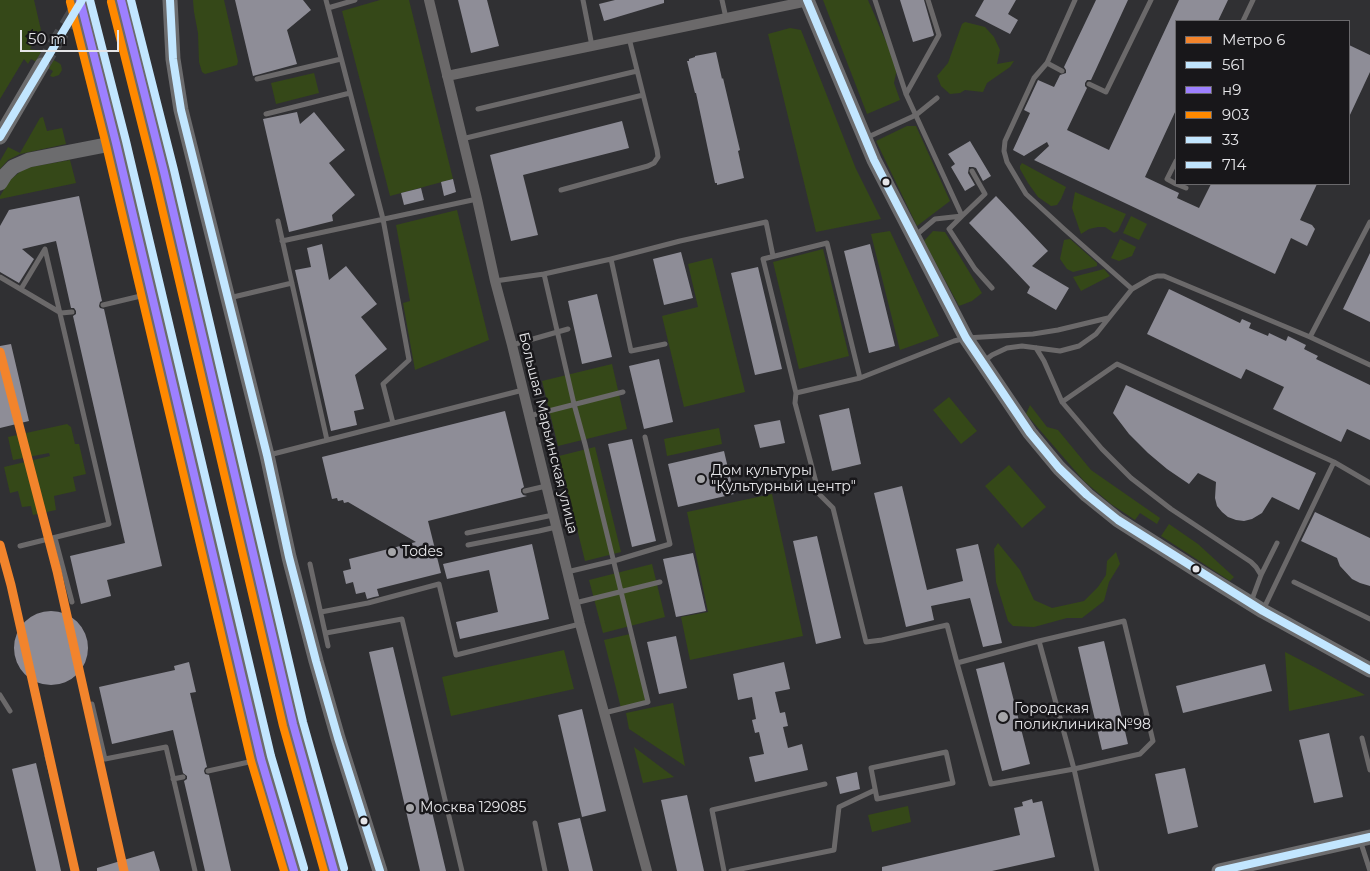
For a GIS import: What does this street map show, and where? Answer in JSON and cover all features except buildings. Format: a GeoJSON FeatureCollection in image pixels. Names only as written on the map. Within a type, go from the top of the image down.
{"type":"FeatureCollection","features":[{"type":"Feature","properties":{"kind":"main road"},"geometry":{"type":"LineString","coordinates":[[80,0],[116,143],[261,759],[294,871]]}},
{"type":"Feature","properties":{"kind":"main road"},"geometry":{"type":"LineString","coordinates":[[121,0],[164,172],[293,724],[334,871]]}},
{"type":"Feature","properties":{"kind":"street"},"geometry":{"type":"LineString","coordinates":[[170,0],[173,59],[181,110],[316,661],[380,871]]}},
{"type":"Feature","properties":{"kind":"street","name":"Большая Марьинская улица"},"geometry":{"type":"LineString","coordinates":[[429,0],[495,281],[567,572],[646,871]]}},
{"type":"Feature","properties":{"kind":"street"},"geometry":{"type":"LineString","coordinates":[[447,76],[807,0],[874,160],[966,338],[1030,433],[1059,468],[1087,495],[1118,520],[1257,607],[1370,670]]}},
{"type":"Feature","properties":{"kind":"street"},"geometry":{"type":"LineString","coordinates":[[0,137],[42,65]]}},
{"type":"Feature","properties":{"kind":"street"},"geometry":{"type":"LineString","coordinates":[[0,183],[13,168],[29,160],[116,143]]}},
{"type":"Feature","properties":{"kind":"street"},"geometry":{"type":"LineString","coordinates":[[1219,871],[1365,838]]}},
{"type":"Feature","properties":{"kind":"lane"},"geometry":{"type":"LineString","coordinates":[[326,0],[383,219],[409,360],[382,384],[393,423]]}},
{"type":"Feature","properties":{"kind":"lane"},"geometry":{"type":"LineString","coordinates":[[328,8],[355,0]]}},
{"type":"Feature","properties":{"kind":"lane"},"geometry":{"type":"LineString","coordinates":[[583,0],[592,46]]}},
{"type":"Feature","properties":{"kind":"lane"},"geometry":{"type":"LineString","coordinates":[[722,0],[726,18]]}},
{"type":"Feature","properties":{"kind":"lane"},"geometry":{"type":"LineString","coordinates":[[875,0],[906,94],[962,216]]}},
{"type":"Feature","properties":{"kind":"lane"},"geometry":{"type":"LineString","coordinates":[[906,94],[939,35],[928,0]]}},
{"type":"Feature","properties":{"kind":"lane"},"geometry":{"type":"LineString","coordinates":[[1076,0],[1047,64],[1034,78],[1005,140],[1004,151],[1026,194],[1084,248],[1132,289]]}},
{"type":"Feature","properties":{"kind":"lane"},"geometry":{"type":"LineString","coordinates":[[1089,84],[1106,92],[1151,0]]}},
{"type":"Feature","properties":{"kind":"lane"},"geometry":{"type":"LineString","coordinates":[[1243,20],[1253,0]]}},
{"type":"Feature","properties":{"kind":"lane"},"geometry":{"type":"LineString","coordinates":[[561,190],[648,166],[654,163],[658,157],[658,150],[629,38]]}},
{"type":"Feature","properties":{"kind":"lane"},"geometry":{"type":"LineString","coordinates":[[257,79],[342,59]]}},
{"type":"Feature","properties":{"kind":"lane"},"geometry":{"type":"LineString","coordinates":[[1047,64],[1062,71]]}},
{"type":"Feature","properties":{"kind":"lane"},"geometry":{"type":"LineString","coordinates":[[478,109],[637,71]]}},
{"type":"Feature","properties":{"kind":"lane"},"geometry":{"type":"LineString","coordinates":[[266,114],[350,94]]}},
{"type":"Feature","properties":{"kind":"lane"},"geometry":{"type":"LineString","coordinates":[[462,139],[643,95]]}},
{"type":"Feature","properties":{"kind":"lane"},"geometry":{"type":"LineString","coordinates":[[865,138],[916,115],[937,98]]}},
{"type":"Feature","properties":{"kind":"lane"},"geometry":{"type":"LineString","coordinates":[[1175,162],[1167,179],[1175,183]]}},
{"type":"Feature","properties":{"kind":"lane"},"geometry":{"type":"LineString","coordinates":[[972,171],[985,194],[949,229],[975,270],[992,288]]}},
{"type":"Feature","properties":{"kind":"lane"},"geometry":{"type":"LineString","coordinates":[[1178,185],[1186,188]]}},
{"type":"Feature","properties":{"kind":"lane"},"geometry":{"type":"LineString","coordinates":[[282,242],[477,199]]}},
{"type":"Feature","properties":{"kind":"lane"},"geometry":{"type":"LineString","coordinates":[[914,236],[935,219],[962,216]]}},
{"type":"Feature","properties":{"kind":"lane"},"geometry":{"type":"LineString","coordinates":[[278,221],[327,440]]}},
{"type":"Feature","properties":{"kind":"lane"},"geometry":{"type":"LineString","coordinates":[[495,281],[544,274],[766,222],[772,256]]}},
{"type":"Feature","properties":{"kind":"lane"},"geometry":{"type":"LineString","coordinates":[[1310,337],[1370,222]]}},
{"type":"Feature","properties":{"kind":"lane"},"geometry":{"type":"LineString","coordinates":[[860,378],[827,243],[763,259],[796,393],[795,403],[819,494],[833,508],[866,642],[947,625],[957,663],[991,784],[1074,770],[1140,754],[1153,741],[1124,621],[957,663]]}},
{"type":"Feature","properties":{"kind":"lane"},"geometry":{"type":"LineString","coordinates":[[20,546],[109,524],[45,249],[21,289]]}},
{"type":"Feature","properties":{"kind":"lane"},"geometry":{"type":"LineString","coordinates":[[611,258],[631,351],[665,344]]}},
{"type":"Feature","properties":{"kind":"lane"},"geometry":{"type":"LineString","coordinates":[[544,274],[556,332],[648,702],[604,714]]}},
{"type":"Feature","properties":{"kind":"lane"},"geometry":{"type":"LineString","coordinates":[[983,362],[992,355],[1007,348],[1022,346],[1060,351],[1079,346],[1096,334],[1132,289],[1151,278],[1164,276],[1310,337],[1370,365]]}},
{"type":"Feature","properties":{"kind":"lane"},"geometry":{"type":"LineString","coordinates":[[0,277],[61,313],[72,312]]}},
{"type":"Feature","properties":{"kind":"lane"},"geometry":{"type":"LineString","coordinates":[[228,298],[292,283]]}},
{"type":"Feature","properties":{"kind":"lane"},"geometry":{"type":"LineString","coordinates":[[103,305],[151,294]]}},
{"type":"Feature","properties":{"kind":"lane"},"geometry":{"type":"LineString","coordinates":[[796,393],[860,378],[966,338],[1041,333],[1108,318]]}},
{"type":"Feature","properties":{"kind":"lane"},"geometry":{"type":"LineString","coordinates":[[512,344],[568,329]]}},
{"type":"Feature","properties":{"kind":"lane"},"geometry":{"type":"LineString","coordinates":[[1036,348],[1044,361],[1062,402],[1102,449],[1131,478],[1171,509],[1251,562],[1261,575]]}},
{"type":"Feature","properties":{"kind":"lane"},"geometry":{"type":"LineString","coordinates":[[1062,402],[1117,364],[1334,462],[1370,482]]}},
{"type":"Feature","properties":{"kind":"lane"},"geometry":{"type":"LineString","coordinates":[[267,455],[523,390]]}},
{"type":"Feature","properties":{"kind":"lane"},"geometry":{"type":"LineString","coordinates":[[529,416],[624,392]]}},
{"type":"Feature","properties":{"kind":"lane"},"geometry":{"type":"LineString","coordinates":[[567,572],[670,544],[645,437]]}},
{"type":"Feature","properties":{"kind":"lane"},"geometry":{"type":"LineString","coordinates":[[1257,607],[1334,462]]}},
{"type":"Feature","properties":{"kind":"lane"},"geometry":{"type":"LineString","coordinates":[[525,491],[546,486]]}},
{"type":"Feature","properties":{"kind":"lane"},"geometry":{"type":"LineString","coordinates":[[466,533],[554,515]]}},
{"type":"Feature","properties":{"kind":"lane"},"geometry":{"type":"LineString","coordinates":[[468,545],[556,527]]}},
{"type":"Feature","properties":{"kind":"lane"},"geometry":{"type":"LineString","coordinates":[[55,538],[72,602]]}},
{"type":"Feature","properties":{"kind":"lane"},"geometry":{"type":"LineString","coordinates":[[1257,607],[1261,575],[1277,543]]}},
{"type":"Feature","properties":{"kind":"lane"},"geometry":{"type":"LineString","coordinates":[[310,564],[328,646]]}},
{"type":"Feature","properties":{"kind":"lane"},"geometry":{"type":"LineString","coordinates":[[575,603],[660,582]]}},
{"type":"Feature","properties":{"kind":"lane"},"geometry":{"type":"LineString","coordinates":[[1294,582],[1370,619]]}},
{"type":"Feature","properties":{"kind":"lane"},"geometry":{"type":"LineString","coordinates":[[321,612],[368,603],[439,584],[456,655],[580,624]]}},
{"type":"Feature","properties":{"kind":"lane"},"geometry":{"type":"LineString","coordinates":[[326,633],[402,619],[462,871]]}},
{"type":"Feature","properties":{"kind":"lane"},"geometry":{"type":"LineString","coordinates":[[1040,641],[1074,770],[1097,871]]}},
{"type":"Feature","properties":{"kind":"lane"},"geometry":{"type":"LineString","coordinates":[[0,695],[10,711]]}},
{"type":"Feature","properties":{"kind":"lane"},"geometry":{"type":"LineString","coordinates":[[92,704],[105,759],[166,747],[195,871]]}},
{"type":"Feature","properties":{"kind":"lane"},"geometry":{"type":"LineString","coordinates":[[1362,738],[1370,770]]}},
{"type":"Feature","properties":{"kind":"lane"},"geometry":{"type":"LineString","coordinates":[[946,752],[953,783],[877,799],[876,790],[871,768],[946,752]]}},
{"type":"Feature","properties":{"kind":"lane"},"geometry":{"type":"LineString","coordinates":[[48,756],[76,871]]}},
{"type":"Feature","properties":{"kind":"lane"},"geometry":{"type":"LineString","coordinates":[[208,771],[261,759]]}},
{"type":"Feature","properties":{"kind":"lane"},"geometry":{"type":"LineString","coordinates":[[173,779],[183,777]]}},
{"type":"Feature","properties":{"kind":"lane"},"geometry":{"type":"LineString","coordinates":[[724,871],[712,810],[825,784]]}},
{"type":"Feature","properties":{"kind":"lane"},"geometry":{"type":"LineString","coordinates":[[731,871],[834,850],[839,807],[876,790]]}},
{"type":"Feature","properties":{"kind":"lane"},"geometry":{"type":"LineString","coordinates":[[535,823],[545,871]]}},
{"type":"Feature","properties":{"kind":"lane"},"geometry":{"type":"LineString","coordinates":[[1365,838],[1370,871]]}},
{"type":"Feature","properties":{"kind":"green space"},"geometry":{"type":"Polygon","coordinates":[[[0,0],[34,0],[41,30],[30,49],[36,50],[59,63],[62,70],[59,75],[53,77],[50,76],[53,71],[31,59],[28,64],[24,59],[0,99],[0,0]]]}},
{"type":"Feature","properties":{"kind":"green space"},"geometry":{"type":"Polygon","coordinates":[[[193,0],[224,0],[238,61],[237,65],[205,74],[202,72],[199,62],[198,33],[193,0]]]}},
{"type":"Feature","properties":{"kind":"green space"},"geometry":{"type":"Polygon","coordinates":[[[380,0],[409,0],[453,179],[390,196],[342,11],[380,0]]]}},
{"type":"Feature","properties":{"kind":"green space"},"geometry":{"type":"Polygon","coordinates":[[[823,0],[868,0],[895,62],[897,69],[894,83],[900,100],[867,114],[823,0]]]}},
{"type":"Feature","properties":{"kind":"green space"},"geometry":{"type":"Polygon","coordinates":[[[965,22],[985,27],[994,37],[1000,50],[997,64],[1014,61],[1010,67],[987,83],[983,92],[965,90],[960,93],[950,94],[941,86],[937,76],[948,63],[962,24],[965,22]]]}},
{"type":"Feature","properties":{"kind":"green space"},"geometry":{"type":"Polygon","coordinates":[[[790,28],[801,30],[856,169],[881,219],[816,232],[768,34],[790,28]]]}},
{"type":"Feature","properties":{"kind":"green space"},"geometry":{"type":"Polygon","coordinates":[[[314,73],[319,93],[276,104],[271,83],[314,73]]]}},
{"type":"Feature","properties":{"kind":"green space"},"geometry":{"type":"Polygon","coordinates":[[[43,117],[47,131],[62,128],[66,144],[20,154],[8,160],[0,169],[0,161],[8,147],[20,153],[40,118],[43,117]]]}},
{"type":"Feature","properties":{"kind":"green space"},"geometry":{"type":"Polygon","coordinates":[[[907,126],[916,126],[950,201],[917,226],[876,141],[907,126]]]}},
{"type":"Feature","properties":{"kind":"green space"},"geometry":{"type":"Polygon","coordinates":[[[70,160],[76,183],[0,199],[10,180],[21,171],[31,167],[70,160]]]}},
{"type":"Feature","properties":{"kind":"green space"},"geometry":{"type":"Polygon","coordinates":[[[1022,163],[1066,187],[1057,205],[1051,206],[1038,197],[1020,169],[1022,163]]]}},
{"type":"Feature","properties":{"kind":"green space"},"geometry":{"type":"Polygon","coordinates":[[[1075,192],[1126,214],[1118,231],[1114,233],[1105,227],[1098,227],[1089,229],[1081,234],[1072,208],[1075,192]]]}},
{"type":"Feature","properties":{"kind":"green space"},"geometry":{"type":"Polygon","coordinates":[[[457,210],[489,340],[415,370],[403,303],[410,301],[396,225],[457,210]]]}},
{"type":"Feature","properties":{"kind":"green space"},"geometry":{"type":"Polygon","coordinates":[[[1131,216],[1147,224],[1139,240],[1123,233],[1131,216]]]}},
{"type":"Feature","properties":{"kind":"green space"},"geometry":{"type":"Polygon","coordinates":[[[890,231],[939,336],[900,350],[871,234],[890,231]]]}},
{"type":"Feature","properties":{"kind":"green space"},"geometry":{"type":"Polygon","coordinates":[[[933,231],[945,232],[982,293],[972,301],[959,306],[924,241],[933,231]]]}},
{"type":"Feature","properties":{"kind":"green space"},"geometry":{"type":"Polygon","coordinates":[[[1070,239],[1097,263],[1097,266],[1073,272],[1067,269],[1060,259],[1064,240],[1070,239]]]}},
{"type":"Feature","properties":{"kind":"green space"},"geometry":{"type":"Polygon","coordinates":[[[1120,239],[1136,247],[1132,256],[1119,261],[1111,258],[1120,239]]]}},
{"type":"Feature","properties":{"kind":"green space"},"geometry":{"type":"Polygon","coordinates":[[[823,249],[849,356],[799,369],[773,262],[823,249]]]}},
{"type":"Feature","properties":{"kind":"green space"},"geometry":{"type":"Polygon","coordinates":[[[712,258],[745,392],[684,407],[662,316],[698,307],[688,264],[712,258]]]}},
{"type":"Feature","properties":{"kind":"green space"},"geometry":{"type":"Polygon","coordinates":[[[1104,269],[1110,276],[1081,291],[1073,277],[1104,269]]]}},
{"type":"Feature","properties":{"kind":"green space"},"geometry":{"type":"Polygon","coordinates":[[[612,364],[627,429],[558,446],[542,381],[612,364]]]}},
{"type":"Feature","properties":{"kind":"green space"},"geometry":{"type":"Polygon","coordinates":[[[949,397],[977,431],[961,444],[933,410],[949,397]]]}},
{"type":"Feature","properties":{"kind":"green space"},"geometry":{"type":"Polygon","coordinates":[[[1030,405],[1047,427],[1058,430],[1091,470],[1160,518],[1157,524],[1140,513],[1135,520],[1111,504],[1084,481],[1026,414],[1030,405]]]}},
{"type":"Feature","properties":{"kind":"green space"},"geometry":{"type":"Polygon","coordinates":[[[67,424],[71,427],[75,444],[79,444],[86,474],[73,477],[76,491],[54,496],[56,510],[33,515],[31,506],[22,507],[18,491],[10,493],[4,467],[50,456],[49,453],[13,460],[8,437],[67,424]]]}},
{"type":"Feature","properties":{"kind":"green space"},"geometry":{"type":"Polygon","coordinates":[[[719,428],[722,444],[667,456],[664,439],[719,428]]]}},
{"type":"Feature","properties":{"kind":"green space"},"geometry":{"type":"Polygon","coordinates":[[[595,447],[621,552],[585,561],[559,456],[595,447]]]}},
{"type":"Feature","properties":{"kind":"green space"},"geometry":{"type":"Polygon","coordinates":[[[1009,465],[1046,507],[1022,528],[985,486],[1009,465]]]}},
{"type":"Feature","properties":{"kind":"green space"},"geometry":{"type":"Polygon","coordinates":[[[772,494],[803,636],[690,660],[681,617],[708,612],[687,512],[772,494]]]}},
{"type":"Feature","properties":{"kind":"green space"},"geometry":{"type":"Polygon","coordinates":[[[1169,524],[1198,544],[1234,577],[1230,581],[1161,536],[1169,524]]]}},
{"type":"Feature","properties":{"kind":"green space"},"geometry":{"type":"Polygon","coordinates":[[[998,543],[1020,570],[1034,600],[1052,608],[1084,601],[1098,587],[1106,575],[1107,561],[1116,552],[1120,564],[1109,582],[1104,601],[1082,618],[1067,618],[1034,627],[1013,626],[1008,621],[996,582],[994,549],[998,543]]]}},
{"type":"Feature","properties":{"kind":"green space"},"geometry":{"type":"Polygon","coordinates":[[[652,564],[665,617],[603,633],[589,580],[652,564]]]}},
{"type":"Feature","properties":{"kind":"green space"},"geometry":{"type":"Polygon","coordinates":[[[630,634],[647,702],[621,708],[604,640],[630,634]]]}},
{"type":"Feature","properties":{"kind":"green space"},"geometry":{"type":"Polygon","coordinates":[[[564,650],[574,689],[451,716],[442,677],[564,650]]]}},
{"type":"Feature","properties":{"kind":"green space"},"geometry":{"type":"Polygon","coordinates":[[[1285,652],[1316,668],[1365,695],[1289,711],[1285,652]]]}},
{"type":"Feature","properties":{"kind":"green space"},"geometry":{"type":"Polygon","coordinates":[[[673,703],[685,766],[629,729],[626,713],[673,703]]]}},
{"type":"Feature","properties":{"kind":"green space"},"geometry":{"type":"Polygon","coordinates":[[[634,747],[674,777],[643,783],[634,747]]]}},
{"type":"Feature","properties":{"kind":"green space"},"geometry":{"type":"Polygon","coordinates":[[[908,806],[911,822],[872,832],[868,815],[908,806]]]}},
{"type":"Feature","properties":{"kind":"tunnel"},"geometry":{"type":"LineString","coordinates":[[42,65],[82,0]]}},
{"type":"Feature","properties":{"kind":"metro line","name":"6"},"geometry":{"type":"LineString","coordinates":[[0,352],[57,571],[124,871]]}},
{"type":"Feature","properties":{"kind":"metro line","name":"6"},"geometry":{"type":"LineString","coordinates":[[0,545],[11,585],[75,871]]}},
{"type":"Feature","properties":{"kind":"transit line","name":"н9"},"geometry":{"type":"LineString","coordinates":[[80,0],[116,143],[261,759],[294,871]]}},
{"type":"Feature","properties":{"kind":"transit line","name":"714"},"geometry":{"type":"LineString","coordinates":[[0,137],[82,0]]}},
{"type":"Feature","properties":{"kind":"transit line","name":"33"},"geometry":{"type":"LineString","coordinates":[[90,0],[126,141],[271,756],[304,868]]}},
{"type":"Feature","properties":{"kind":"transit line","name":"н9"},"geometry":{"type":"LineString","coordinates":[[121,0],[164,172],[293,724],[334,871]]}},
{"type":"Feature","properties":{"kind":"transit line","name":"33"},"geometry":{"type":"LineString","coordinates":[[131,0],[174,170],[303,722],[344,868]]}},
{"type":"Feature","properties":{"kind":"transit line","name":"561"},"geometry":{"type":"LineString","coordinates":[[170,0],[173,59],[181,110],[316,661],[380,871]]}},
{"type":"Feature","properties":{"kind":"transit line","name":"561"},"geometry":{"type":"LineString","coordinates":[[807,0],[874,160],[966,338],[1030,433],[1059,468],[1087,495],[1118,520],[1263,611],[1370,670]]}},
{"type":"Feature","properties":{"kind":"transit line","name":"903"},"geometry":{"type":"LineString","coordinates":[[70,2],[106,145],[251,761],[284,871]]}},
{"type":"Feature","properties":{"kind":"transit line","name":"903"},"geometry":{"type":"LineString","coordinates":[[111,2],[154,174],[283,726],[324,871]]}},
{"type":"Feature","properties":{"kind":"transit line","name":"561"},"geometry":{"type":"LineString","coordinates":[[1219,871],[1370,837]]}},
{"type":"Feature","properties":{"kind":"place","name":"Дом культуры \"Культурный центр\""},"geometry":{"type":"Point","coordinates":[701,479]}},
{"type":"Feature","properties":{"kind":"place","name":"Todes"},"geometry":{"type":"Point","coordinates":[392,552]}},
{"type":"Feature","properties":{"kind":"place","name":"Городская поликлиника №98"},"geometry":{"type":"Point","coordinates":[1003,717]}},
{"type":"Feature","properties":{"kind":"place","name":"Москва 129085"},"geometry":{"type":"Point","coordinates":[410,808]}}]}
